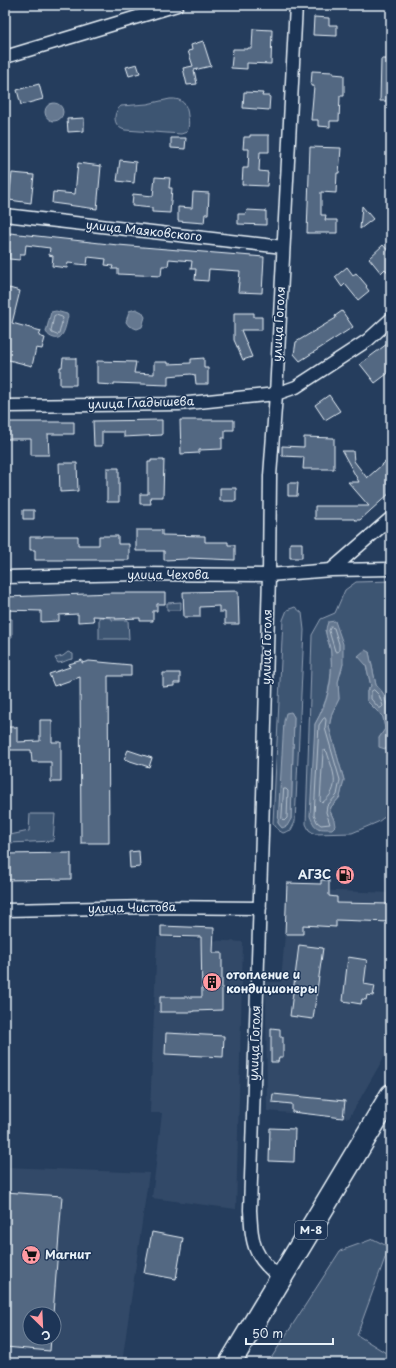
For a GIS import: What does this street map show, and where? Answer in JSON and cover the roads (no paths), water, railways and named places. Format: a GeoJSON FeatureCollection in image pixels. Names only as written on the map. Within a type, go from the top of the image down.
{"type":"FeatureCollection","features":[{"type":"Feature","properties":{"kind":"highway","name":"М-8"},"geometry":{"type":"LineString","coordinates":[[230,1363],[282,1279],[391,1095]]}},
{"type":"Feature","properties":{"kind":"highway","name":"М-8"},"geometry":{"type":"LineString","coordinates":[[244,1363],[391,1122]]}},
{"type":"Feature","properties":{"kind":"street"},"geometry":{"type":"LineString","coordinates":[[5,57],[177,5]]}},
{"type":"Feature","properties":{"kind":"street","name":"улица Гоголя"},"geometry":{"type":"LineString","coordinates":[[282,1279],[268,1268],[258,1254],[252,1236],[250,1210],[260,908],[269,575],[270,476],[276,394],[296,5]]}},
{"type":"Feature","properties":{"kind":"street","name":"улица Маяковского"},"geometry":{"type":"LineString","coordinates":[[5,216],[283,247]]}},
{"type":"Feature","properties":{"kind":"street","name":"улица Гладышева"},"geometry":{"type":"LineString","coordinates":[[5,406],[179,404],[276,394],[296,387],[368,340],[391,319]]}},
{"type":"Feature","properties":{"kind":"street"},"geometry":{"type":"LineString","coordinates":[[331,570],[391,518]]}},
{"type":"Feature","properties":{"kind":"street","name":"улица Чехова"},"geometry":{"type":"LineString","coordinates":[[5,577],[139,574],[269,575],[331,570],[391,569]]}},
{"type":"Feature","properties":{"kind":"street","name":"улица Чистова"},"geometry":{"type":"LineString","coordinates":[[5,910],[260,908]]}},
{"type":"Feature","properties":{"kind":"water"},"geometry":{"type":"Polygon","coordinates":[[[54,103],[60,106],[63,112],[60,118],[54,121],[48,118],[45,112],[48,106],[54,103]]]}},
{"type":"Feature","properties":{"kind":"water"},"geometry":{"type":"Polygon","coordinates":[[[136,309],[142,312],[145,317],[142,327],[137,329],[129,326],[126,322],[129,311],[136,309]]]}},
{"type":"Feature","properties":{"kind":"water"},"geometry":{"type":"Polygon","coordinates":[[[56,311],[67,314],[68,316],[64,331],[60,337],[54,338],[46,332],[51,312],[56,311]]]}},
{"type":"Feature","properties":{"kind":"water"},"geometry":{"type":"Polygon","coordinates":[[[335,621],[343,644],[343,664],[338,682],[339,699],[332,713],[329,727],[344,780],[340,797],[331,807],[330,811],[335,826],[332,829],[323,829],[315,826],[310,816],[315,724],[320,716],[329,691],[331,650],[326,635],[326,627],[328,622],[335,621]]]}},
{"type":"Feature","properties":{"kind":"water"},"geometry":{"type":"Polygon","coordinates":[[[365,650],[369,652],[376,685],[383,693],[391,717],[391,745],[385,749],[379,747],[379,738],[385,729],[383,717],[367,701],[367,691],[371,686],[366,665],[358,656],[365,650]]]}},
{"type":"Feature","properties":{"kind":"water"},"geometry":{"type":"Polygon","coordinates":[[[291,712],[294,717],[291,819],[287,826],[282,828],[278,823],[284,721],[286,713],[291,712]]]}},
{"type":"Feature","properties":{"kind":"place","name":"АГЗС"},"geometry":{"type":"Point","coordinates":[345,875]}},
{"type":"Feature","properties":{"kind":"place","name":"отопление и кондиционеры"},"geometry":{"type":"Point","coordinates":[212,982]}},
{"type":"Feature","properties":{"kind":"place","name":"Магнит"},"geometry":{"type":"Point","coordinates":[31,1255]}}]}
